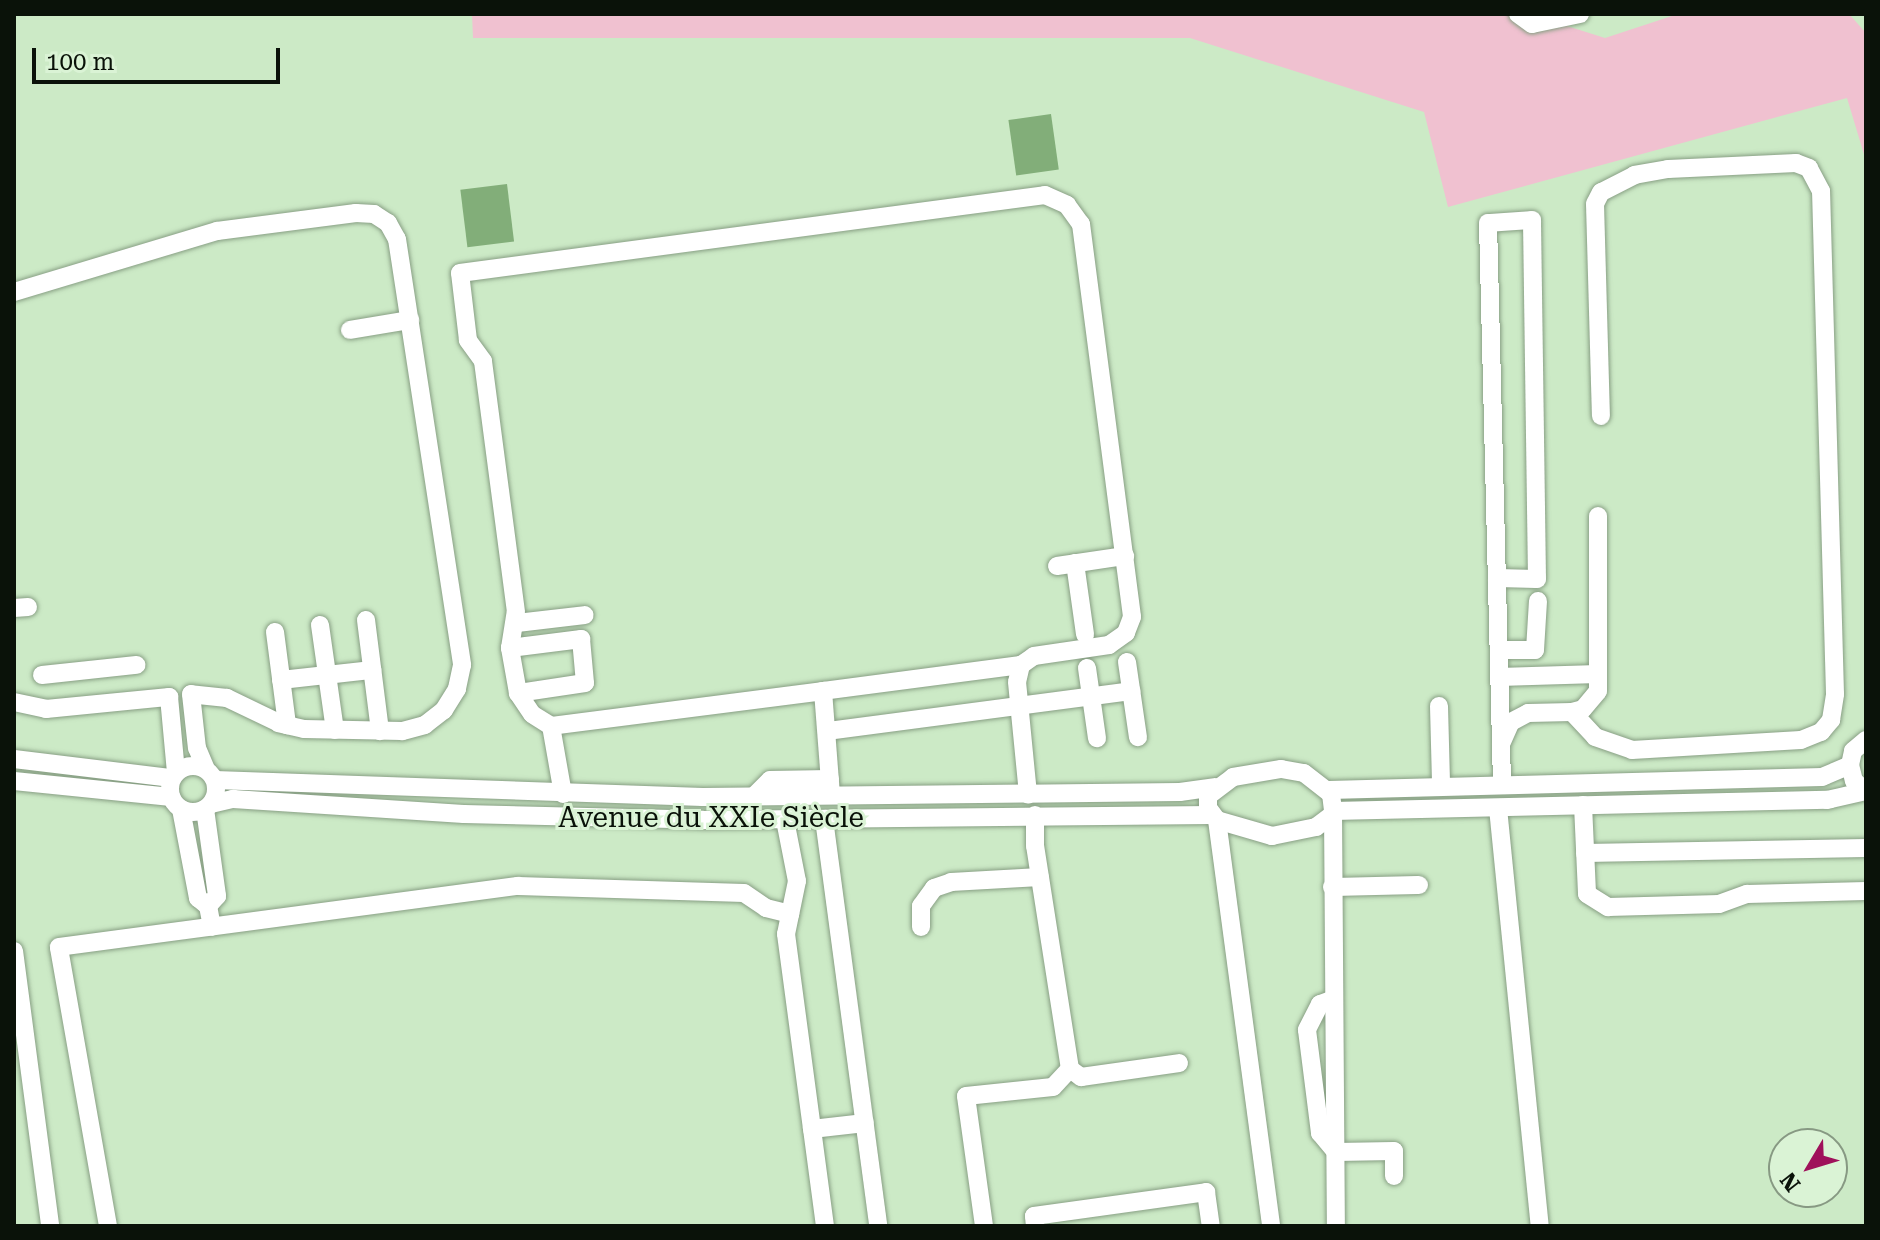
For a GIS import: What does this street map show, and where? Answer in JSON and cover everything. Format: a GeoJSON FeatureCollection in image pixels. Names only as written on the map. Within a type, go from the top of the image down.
{"type":"FeatureCollection","features":[{"type":"Feature","properties":{"kind":"street"},"geometry":{"type":"LineString","coordinates":[[1518,14],[1532,24],[1580,14]]}},
{"type":"Feature","properties":{"kind":"street"},"geometry":{"type":"LineString","coordinates":[[1572,712],[1595,737],[1632,750],[1801,740],[1821,732],[1831,720],[1835,694],[1821,191],[1809,168],[1796,163],[1668,169],[1635,175],[1601,192],[1595,204],[1601,416]]}},
{"type":"Feature","properties":{"kind":"street"},"geometry":{"type":"LineString","coordinates":[[1045,195],[1067,205],[1081,224],[1125,556],[1132,617],[1126,633],[1109,645],[1034,656],[1021,665],[551,726],[532,714],[518,693],[510,648],[517,623],[483,361],[468,340],[460,273],[1045,195]]}},
{"type":"Feature","properties":{"kind":"street"},"geometry":{"type":"LineString","coordinates":[[14,292],[217,231],[374,214],[388,223],[397,239],[462,665],[444,710],[425,725],[380,731],[287,725],[227,698],[191,694],[46,709],[14,702]]}},
{"type":"Feature","properties":{"kind":"street"},"geometry":{"type":"LineString","coordinates":[[1497,578],[1537,579],[1532,220],[1488,223],[1502,784]]}},
{"type":"Feature","properties":{"kind":"street"},"geometry":{"type":"LineString","coordinates":[[350,330],[410,320]]}},
{"type":"Feature","properties":{"kind":"street"},"geometry":{"type":"LineString","coordinates":[[1501,744],[1519,716],[1572,712],[1594,698],[1598,674],[1598,516]]}},
{"type":"Feature","properties":{"kind":"street"},"geometry":{"type":"LineString","coordinates":[[1085,634],[1066,565],[1125,556]]}},
{"type":"Feature","properties":{"kind":"street"},"geometry":{"type":"LineString","coordinates":[[1499,650],[1535,650],[1538,601]]}},
{"type":"Feature","properties":{"kind":"street"},"geometry":{"type":"LineString","coordinates":[[517,623],[585,615]]}},
{"type":"Feature","properties":{"kind":"street"},"geometry":{"type":"LineString","coordinates":[[366,620],[380,731]]}},
{"type":"Feature","properties":{"kind":"street"},"geometry":{"type":"LineString","coordinates":[[320,625],[335,730]]}},
{"type":"Feature","properties":{"kind":"street"},"geometry":{"type":"LineString","coordinates":[[275,632],[287,725]]}},
{"type":"Feature","properties":{"kind":"street"},"geometry":{"type":"LineString","coordinates":[[510,648],[581,639],[585,683],[518,693]]}},
{"type":"Feature","properties":{"kind":"street"},"geometry":{"type":"LineString","coordinates":[[1127,662],[1138,737]]}},
{"type":"Feature","properties":{"kind":"street"},"geometry":{"type":"LineString","coordinates":[[42,675],[136,665]]}},
{"type":"Feature","properties":{"kind":"street"},"geometry":{"type":"LineString","coordinates":[[1021,665],[1019,705],[1028,794]]}},
{"type":"Feature","properties":{"kind":"street"},"geometry":{"type":"LineString","coordinates":[[117,668],[121,702]]}},
{"type":"Feature","properties":{"kind":"street"},"geometry":{"type":"LineString","coordinates":[[1087,668],[1097,738]]}},
{"type":"Feature","properties":{"kind":"street"},"geometry":{"type":"LineString","coordinates":[[281,680],[372,670]]}},
{"type":"Feature","properties":{"kind":"street"},"geometry":{"type":"LineString","coordinates":[[1499,677],[1598,674]]}},
{"type":"Feature","properties":{"kind":"street"},"geometry":{"type":"LineString","coordinates":[[823,691],[830,787]]}},
{"type":"Feature","properties":{"kind":"street"},"geometry":{"type":"LineString","coordinates":[[828,731],[1131,691]]}},
{"type":"Feature","properties":{"kind":"street"},"geometry":{"type":"LineString","coordinates":[[191,694],[197,748],[211,775],[208,806],[217,896],[208,906]]}},
{"type":"Feature","properties":{"kind":"street"},"geometry":{"type":"LineString","coordinates":[[169,697],[176,803],[198,898],[208,906],[212,927]]}},
{"type":"Feature","properties":{"kind":"street"},"geometry":{"type":"LineString","coordinates":[[1439,706],[1441,785]]}},
{"type":"Feature","properties":{"kind":"street"},"geometry":{"type":"LineString","coordinates":[[551,726],[563,794]]}},
{"type":"Feature","properties":{"kind":"street"},"geometry":{"type":"LineString","coordinates":[[1866,740],[1853,751],[1850,765],[1854,781],[1866,791]]}},
{"type":"Feature","properties":{"kind":"street"},"geometry":{"type":"LineString","coordinates":[[14,759],[174,775]]}},
{"type":"Feature","properties":{"kind":"street"},"geometry":{"type":"LineString","coordinates":[[1271,1226],[1214,818],[1208,796],[1215,787],[1254,771],[1281,769],[1304,773],[1329,790],[1822,777],[1850,765]]}},
{"type":"Feature","properties":{"kind":"street","name":"Avenue du XXIe Siècle"},"geometry":{"type":"LineString","coordinates":[[174,775],[187,766],[211,775],[563,794],[753,797],[830,787],[1028,794],[1215,787]]}},
{"type":"Feature","properties":{"kind":"street"},"geometry":{"type":"LineString","coordinates":[[14,781],[176,803]]}},
{"type":"Feature","properties":{"kind":"street"},"geometry":{"type":"LineString","coordinates":[[1329,790],[1332,813],[1336,1226]]}},
{"type":"Feature","properties":{"kind":"street"},"geometry":{"type":"LineString","coordinates":[[1332,813],[1827,800],[1866,791]]}},
{"type":"Feature","properties":{"kind":"street","name":"Avenue du XXIe Siècle"},"geometry":{"type":"LineString","coordinates":[[176,803],[208,806],[233,799],[464,814],[785,820],[1035,815],[1214,818],[1272,836],[1316,827],[1332,813]]}},
{"type":"Feature","properties":{"kind":"street"},"geometry":{"type":"LineString","coordinates":[[1583,805],[1587,894],[1608,907],[1719,904],[1747,894],[1866,891]]}},
{"type":"Feature","properties":{"kind":"street"},"geometry":{"type":"LineString","coordinates":[[1498,808],[1540,1226]]}},
{"type":"Feature","properties":{"kind":"street"},"geometry":{"type":"LineString","coordinates":[[1035,815],[1040,877],[1070,1069],[1081,1077],[1179,1063]]}},
{"type":"Feature","properties":{"kind":"street"},"geometry":{"type":"LineString","coordinates":[[824,819],[878,1226]]}},
{"type":"Feature","properties":{"kind":"street"},"geometry":{"type":"LineString","coordinates":[[785,820],[797,881],[786,934],[825,1226]]}},
{"type":"Feature","properties":{"kind":"street"},"geometry":{"type":"LineString","coordinates":[[1585,853],[1866,848]]}},
{"type":"Feature","properties":{"kind":"street"},"geometry":{"type":"LineString","coordinates":[[921,927],[921,906],[934,888],[951,882],[1040,877]]}},
{"type":"Feature","properties":{"kind":"street"},"geometry":{"type":"LineString","coordinates":[[1332,887],[1419,885]]}},
{"type":"Feature","properties":{"kind":"street"},"geometry":{"type":"LineString","coordinates":[[108,1226],[59,947],[518,886],[744,893],[766,908],[790,914]]}},
{"type":"Feature","properties":{"kind":"street"},"geometry":{"type":"LineString","coordinates":[[14,951],[50,1226]]}},
{"type":"Feature","properties":{"kind":"street"},"geometry":{"type":"LineString","coordinates":[[1334,999],[1320,1004],[1307,1030],[1320,1133],[1336,1152]]}},
{"type":"Feature","properties":{"kind":"street"},"geometry":{"type":"LineString","coordinates":[[984,1226],[966,1096],[1053,1087],[1070,1069]]}},
{"type":"Feature","properties":{"kind":"street"},"geometry":{"type":"LineString","coordinates":[[812,1129],[865,1123]]}},
{"type":"Feature","properties":{"kind":"street"},"geometry":{"type":"LineString","coordinates":[[1336,1152],[1394,1151],[1394,1176]]}},
{"type":"Feature","properties":{"kind":"street"},"geometry":{"type":"LineString","coordinates":[[1035,1226],[1034,1216],[1206,1192],[1211,1226]]}},
{"type":"Feature","properties":{"kind":"shaded area"},"geometry":{"type":"Polygon","coordinates":[[[14,14],[1866,14],[1866,1226],[14,1226],[14,14]]]}},
{"type":"Feature","properties":{"kind":"shaded area"},"geometry":{"type":"Polygon","coordinates":[[[472,14],[1529,14],[1605,38],[1678,14],[1849,14],[1866,33],[1866,161],[1847,98],[1448,207],[1424,112],[1190,38],[473,38],[472,14]]]}},
{"type":"Feature","properties":{"kind":"shaded area"},"geometry":{"type":"Polygon","coordinates":[[[1051,114],[1059,169],[1016,175],[1008,120],[1051,114]]]}},
{"type":"Feature","properties":{"kind":"shaded area"},"geometry":{"type":"Polygon","coordinates":[[[507,184],[514,242],[467,247],[460,190],[507,184]]]}}]}
